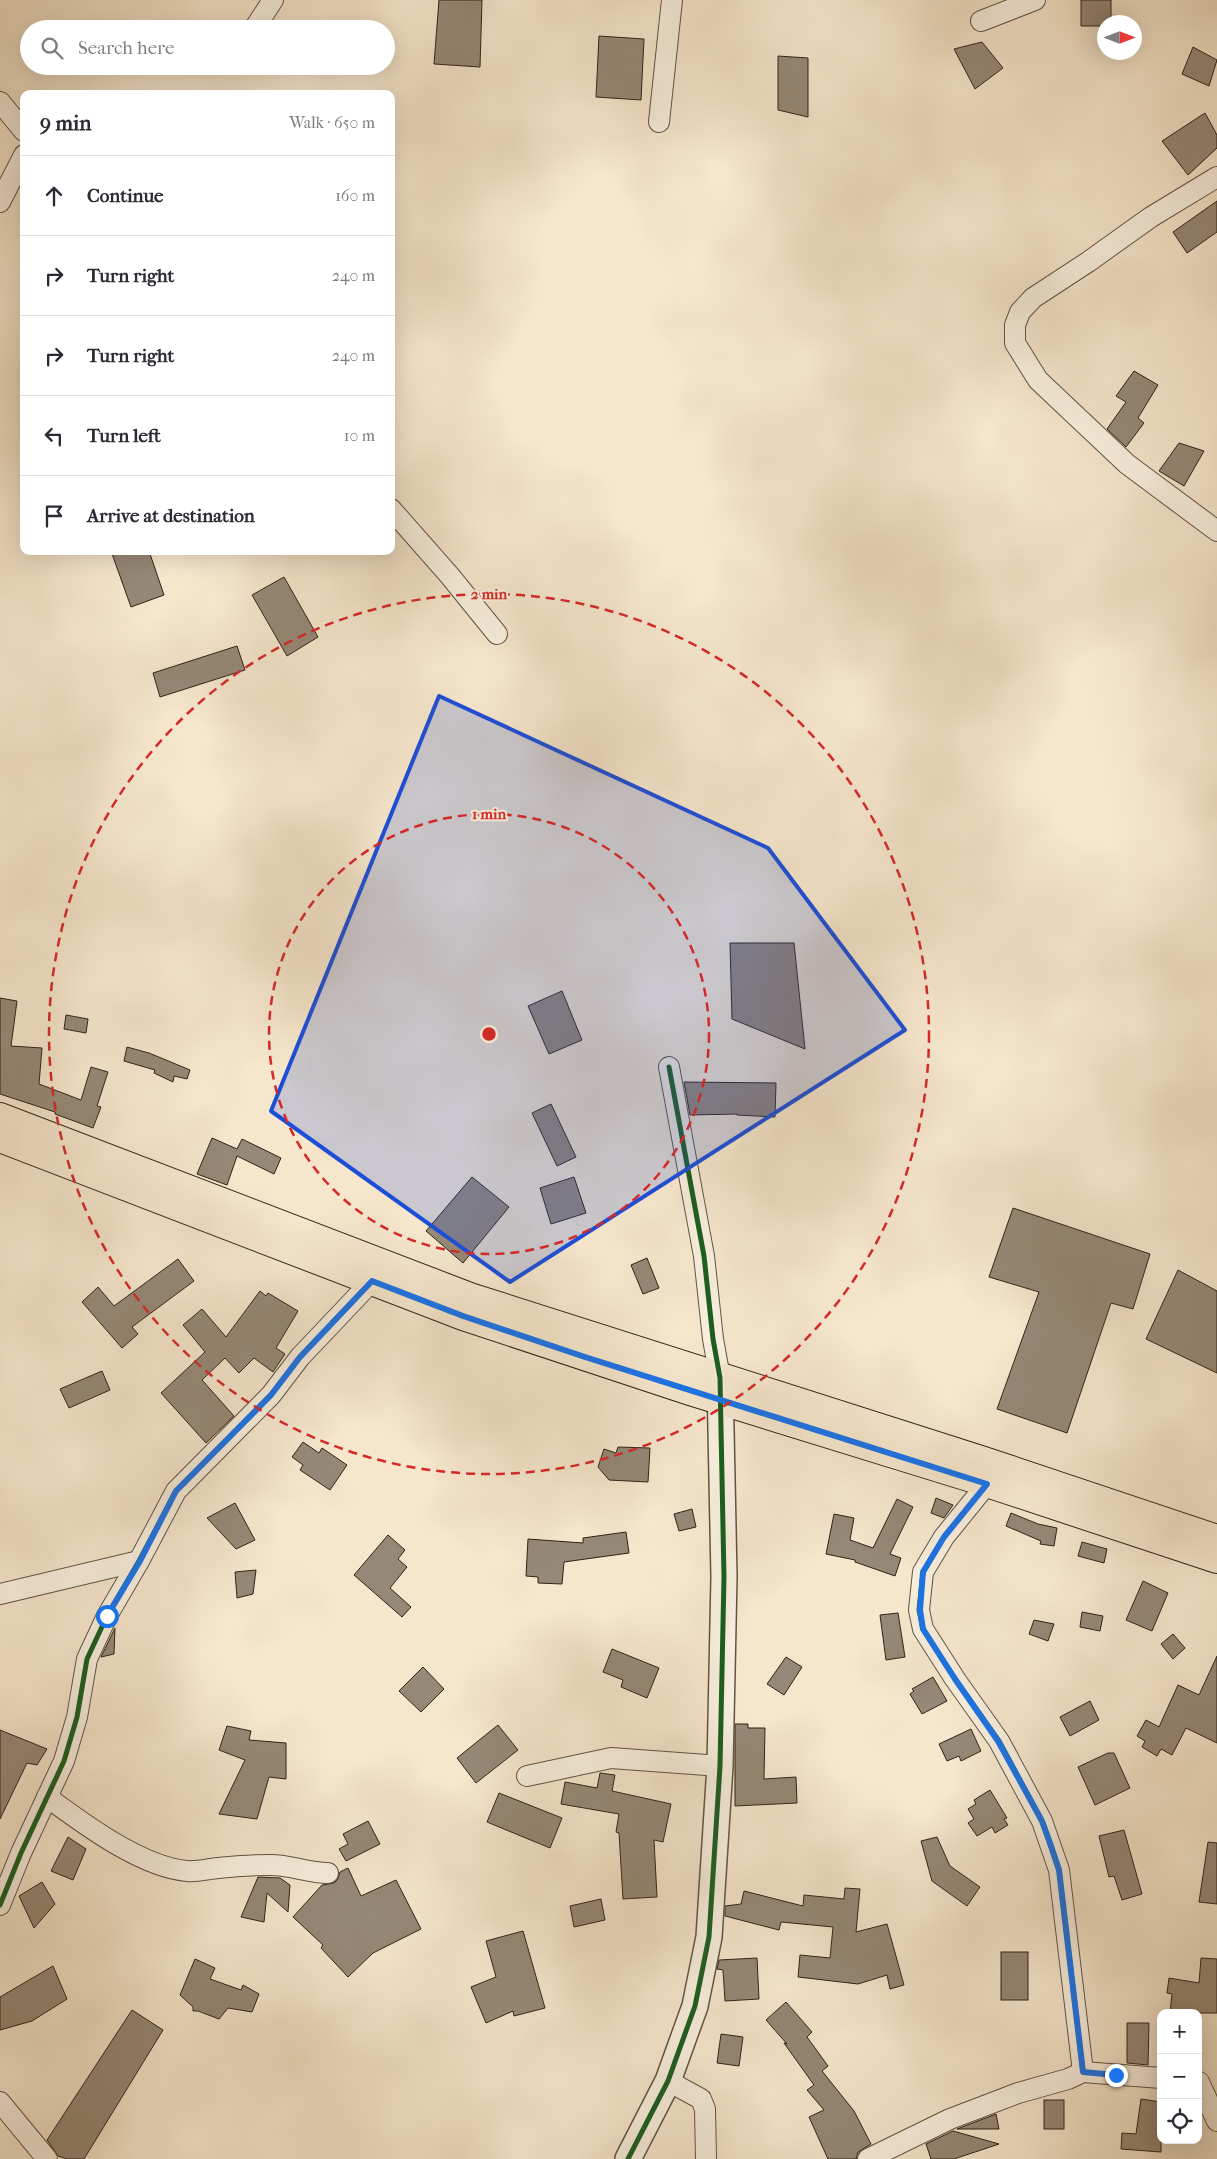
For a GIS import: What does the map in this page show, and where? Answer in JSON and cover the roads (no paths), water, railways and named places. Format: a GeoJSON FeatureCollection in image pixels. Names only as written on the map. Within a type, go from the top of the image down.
{"type":"FeatureCollection","features":[{"type":"Feature","properties":{"kind":"main road"},"geometry":{"type":"LineString","coordinates":[[0,1117],[470,1297],[721,1389],[987,1484],[1217,1560]]}},
{"type":"Feature","properties":{"kind":"main road"},"geometry":{"type":"LineString","coordinates":[[0,1138],[472,1319],[981,1460],[1217,1538]]}},
{"type":"Feature","properties":{"kind":"street"},"geometry":{"type":"LineString","coordinates":[[260,20],[274,0]]}},
{"type":"Feature","properties":{"kind":"street"},"geometry":{"type":"LineString","coordinates":[[659,122],[672,0]]}},
{"type":"Feature","properties":{"kind":"street"},"geometry":{"type":"LineString","coordinates":[[981,21],[1034,0]]}},
{"type":"Feature","properties":{"kind":"street"},"geometry":{"type":"LineString","coordinates":[[0,102],[20,126]]}},
{"type":"Feature","properties":{"kind":"street"},"geometry":{"type":"LineString","coordinates":[[0,202],[20,163]]}},
{"type":"Feature","properties":{"kind":"street"},"geometry":{"type":"LineString","coordinates":[[1217,177],[1151,217],[1033,298],[1020,312],[1015,325],[1015,343],[1038,380],[1127,464],[1217,531]]}},
{"type":"Feature","properties":{"kind":"street"},"geometry":{"type":"LineString","coordinates":[[395,514],[450,576],[497,634]]}},
{"type":"Feature","properties":{"kind":"street"},"geometry":{"type":"LineString","coordinates":[[628,2159],[668,2081],[695,2006],[709,1937],[720,1766],[724,1577],[721,1389],[713,1339],[704,1256],[669,1067]]}},
{"type":"Feature","properties":{"kind":"street"},"geometry":{"type":"LineString","coordinates":[[0,1905],[21,1853],[64,1761],[77,1717],[88,1659],[107,1616],[140,1561],[176,1491],[271,1395],[300,1357],[372,1281]]}},
{"type":"Feature","properties":{"kind":"street"},"geometry":{"type":"LineString","coordinates":[[987,1484],[944,1537],[923,1572],[920,1610],[923,1629],[998,1741],[1044,1828],[1059,1870],[1083,2072]]}},
{"type":"Feature","properties":{"kind":"street"},"geometry":{"type":"LineString","coordinates":[[0,1594],[140,1561]]}},
{"type":"Feature","properties":{"kind":"street"},"geometry":{"type":"LineString","coordinates":[[527,1776],[611,1758],[720,1766]]}},
{"type":"Feature","properties":{"kind":"street"},"geometry":{"type":"LineString","coordinates":[[47,1797],[93,1830],[137,1855],[168,1869],[190,1871],[273,1865],[300,1868],[313,1873],[328,1873]]}},
{"type":"Feature","properties":{"kind":"street"},"geometry":{"type":"LineString","coordinates":[[868,2159],[950,2119],[1018,2093],[1068,2079],[1083,2072],[1157,2078]]}},
{"type":"Feature","properties":{"kind":"street"},"geometry":{"type":"LineString","coordinates":[[668,2081],[701,2099],[705,2109],[706,2159]]}},
{"type":"Feature","properties":{"kind":"street"},"geometry":{"type":"LineString","coordinates":[[1202,2082],[1217,2082]]}},
{"type":"Feature","properties":{"kind":"street"},"geometry":{"type":"LineString","coordinates":[[1202,2090],[1217,2121]]}},
{"type":"Feature","properties":{"kind":"street"},"geometry":{"type":"LineString","coordinates":[[0,2102],[47,2159]]}}]}
